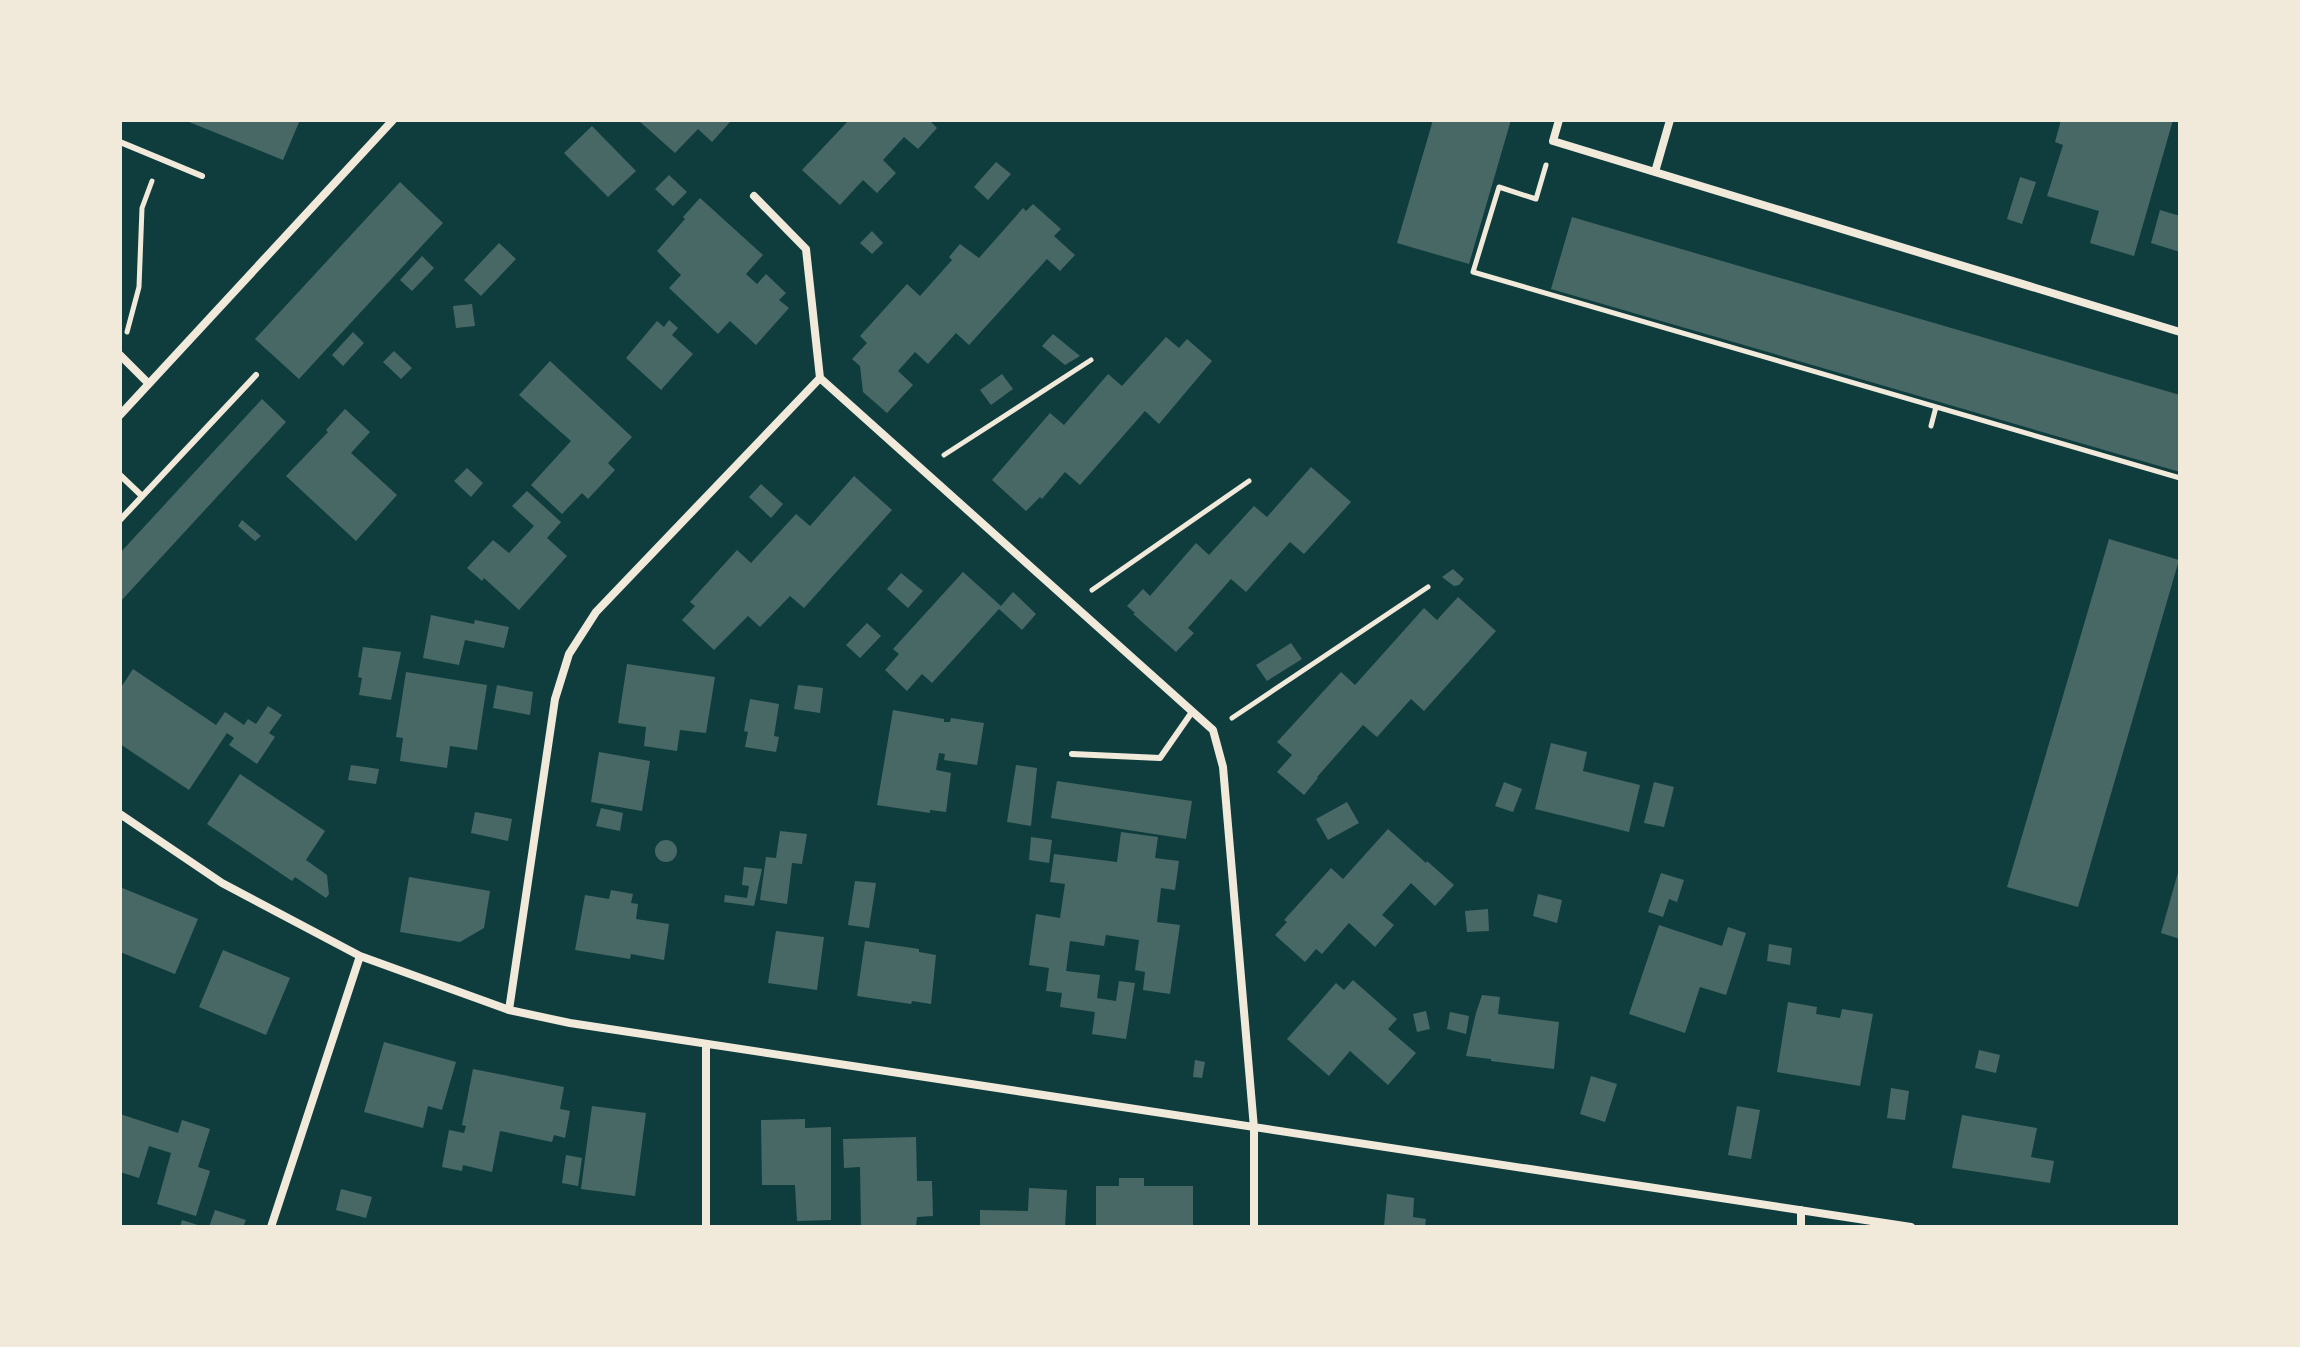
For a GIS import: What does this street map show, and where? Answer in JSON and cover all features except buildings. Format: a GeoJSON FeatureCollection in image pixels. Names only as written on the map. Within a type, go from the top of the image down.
{"type":"FeatureCollection","features":[{"type":"Feature","properties":{"kind":"street"},"geometry":{"type":"LineString","coordinates":[[120,415],[393,120]]}},
{"type":"Feature","properties":{"kind":"street"},"geometry":{"type":"LineString","coordinates":[[1559,120],[1553,141],[2180,332]]}},
{"type":"Feature","properties":{"kind":"street"},"geometry":{"type":"LineString","coordinates":[[1655,172],[1670,120]]}},
{"type":"Feature","properties":{"kind":"street"},"geometry":{"type":"LineString","coordinates":[[754,196],[806,249],[820,378],[1213,730],[1223,767],[1254,1128],[1254,1227]]}},
{"type":"Feature","properties":{"kind":"street"},"geometry":{"type":"LineString","coordinates":[[121,356],[148,383]]}},
{"type":"Feature","properties":{"kind":"street"},"geometry":{"type":"LineString","coordinates":[[509,1010],[555,699],[569,654],[596,612],[820,378]]}},
{"type":"Feature","properties":{"kind":"street"},"geometry":{"type":"LineString","coordinates":[[120,814],[222,883],[360,956],[509,1010],[570,1023],[1911,1227]]}},
{"type":"Feature","properties":{"kind":"street"},"geometry":{"type":"LineString","coordinates":[[271,1227],[360,956]]}},
{"type":"Feature","properties":{"kind":"street"},"geometry":{"type":"LineString","coordinates":[[706,1044],[706,1227]]}},
{"type":"Feature","properties":{"kind":"street"},"geometry":{"type":"LineString","coordinates":[[1801,1210],[1801,1227]]}},
{"type":"Feature","properties":{"kind":"lane"},"geometry":{"type":"LineString","coordinates":[[120,142],[202,176]]}},
{"type":"Feature","properties":{"kind":"lane"},"geometry":{"type":"LineString","coordinates":[[120,520],[256,375]]}},
{"type":"Feature","properties":{"kind":"lane"},"geometry":{"type":"LineString","coordinates":[[120,475],[142,496]]}},
{"type":"Feature","properties":{"kind":"lane"},"geometry":{"type":"LineString","coordinates":[[1072,754],[1160,758],[1192,712]]}},
{"type":"Feature","properties":{"kind":"path"},"geometry":{"type":"LineString","coordinates":[[1553,141],[1536,199],[1499,187],[1473,272],[2180,478]]}},
{"type":"Feature","properties":{"kind":"path"},"geometry":{"type":"LineString","coordinates":[[121,356],[139,287],[142,208],[161,159]]}},
{"type":"Feature","properties":{"kind":"path"},"geometry":{"type":"LineString","coordinates":[[921,470],[1091,360]]}},
{"type":"Feature","properties":{"kind":"path"},"geometry":{"type":"LineString","coordinates":[[1931,426],[1936,407]]}},
{"type":"Feature","properties":{"kind":"path"},"geometry":{"type":"LineString","coordinates":[[1072,604],[1249,481]]}},
{"type":"Feature","properties":{"kind":"path"},"geometry":{"type":"LineString","coordinates":[[1213,730],[1428,587]]}}]}
